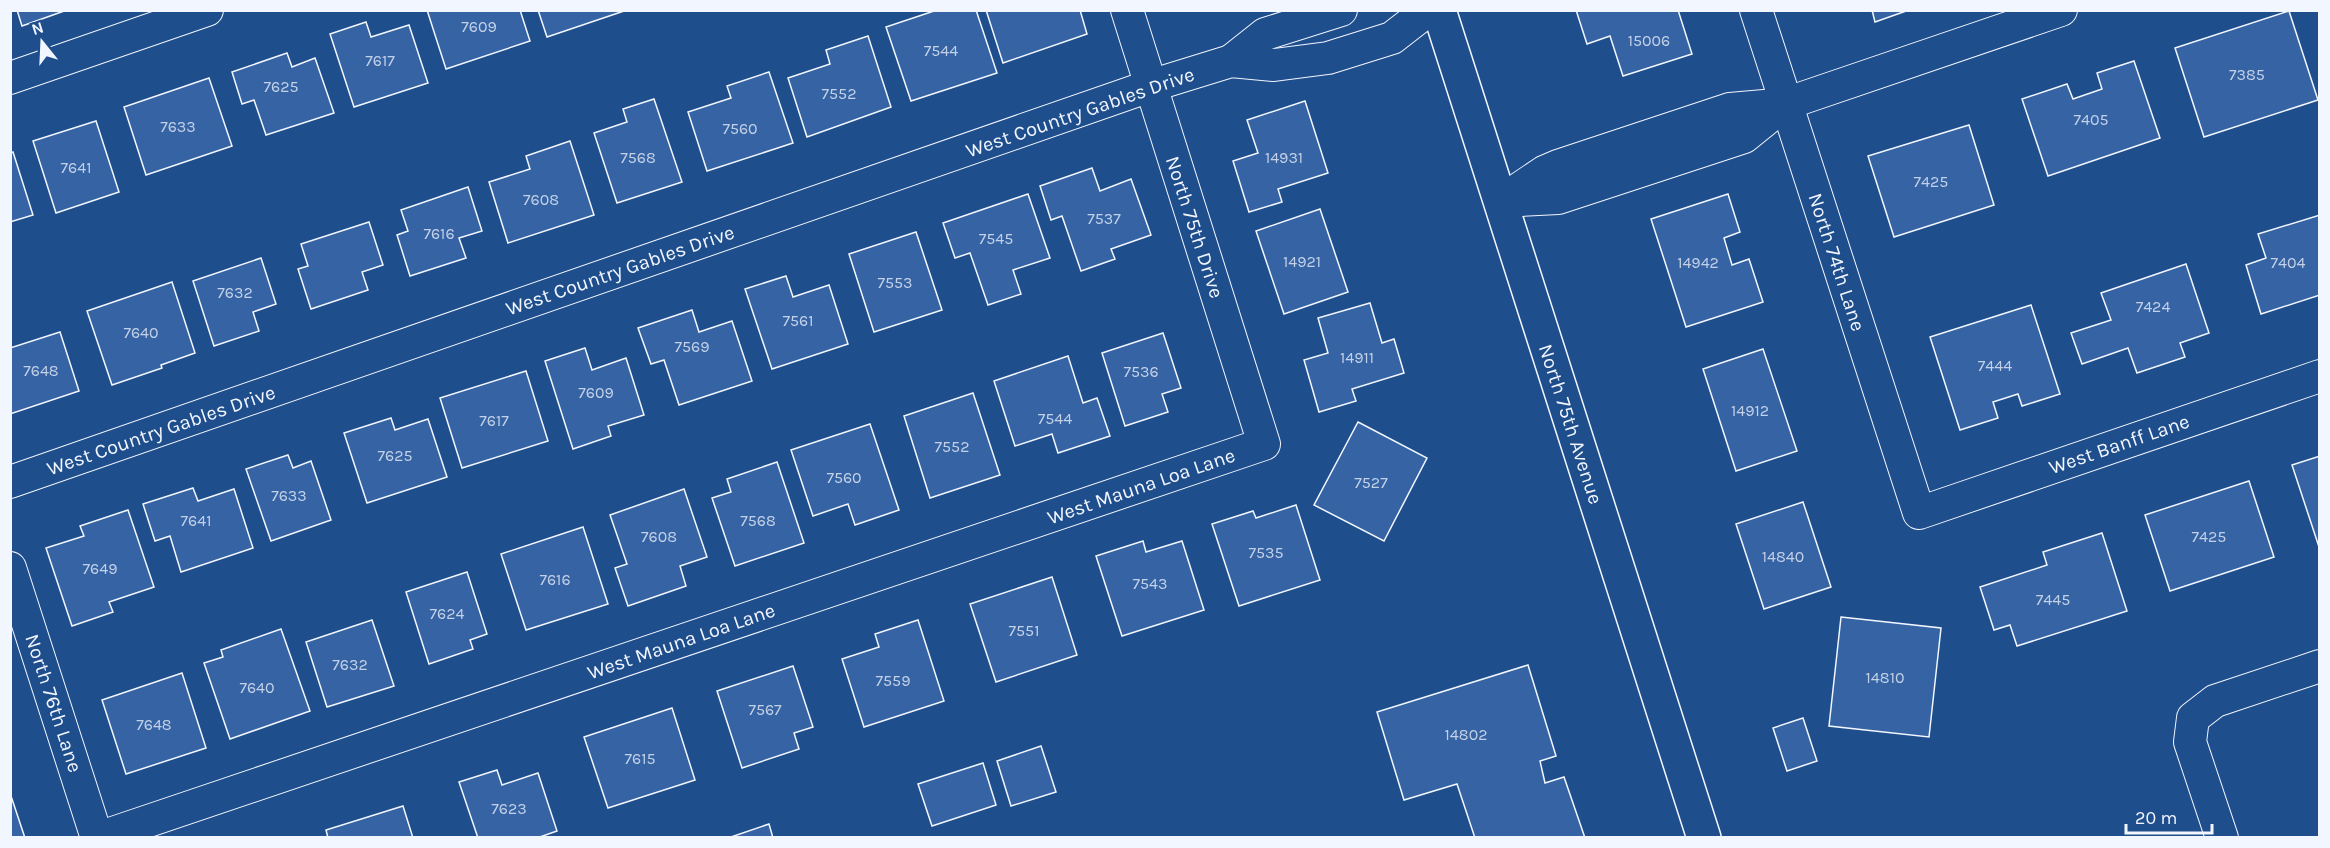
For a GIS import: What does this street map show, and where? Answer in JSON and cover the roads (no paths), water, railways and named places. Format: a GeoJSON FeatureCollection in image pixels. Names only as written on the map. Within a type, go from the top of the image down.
{"type":"FeatureCollection","features":[{"type":"Feature","properties":{"kind":"main road","name":"North 75th Avenue"},"geometry":{"type":"LineString","coordinates":[[1439,10],[1704,837]]}},
{"type":"Feature","properties":{"kind":"street"},"geometry":{"type":"LineString","coordinates":[[10,78],[207,10]]}},
{"type":"Feature","properties":{"kind":"street","name":"North 75th Drive"},"geometry":{"type":"LineString","coordinates":[[1127,10],[1264,444]]}},
{"type":"Feature","properties":{"kind":"street","name":"West Country Gables Drive"},"geometry":{"type":"LineString","coordinates":[[1231,62],[1265,34],[1341,10]]}},
{"type":"Feature","properties":{"kind":"street","name":"West Country Gables Drive"},"geometry":{"type":"LineString","coordinates":[[10,482],[1150,86],[1231,62],[1274,64],[1328,58],[1392,38],[1428,10]]}},
{"type":"Feature","properties":{"kind":"street","name":"North 74th Lane"},"geometry":{"type":"LineString","coordinates":[[1756,10],[1919,513]]}},
{"type":"Feature","properties":{"kind":"street"},"geometry":{"type":"LineString","coordinates":[[1501,201],[1544,172],[1558,166],[1731,109],[1785,104],[2049,13]]}},
{"type":"Feature","properties":{"kind":"street","name":"West Banff Lane"},"geometry":{"type":"LineString","coordinates":[[1919,513],[2319,376]]}},
{"type":"Feature","properties":{"kind":"street","name":"West Mauna Loa Lane"},"geometry":{"type":"LineString","coordinates":[[98,837],[1264,444]]}},
{"type":"Feature","properties":{"kind":"street","name":"North 76th Lane"},"geometry":{"type":"LineString","coordinates":[[10,568],[98,837]]}},
{"type":"Feature","properties":{"kind":"street"},"geometry":{"type":"LineString","coordinates":[[2222,837],[2190,742],[2193,718],[2216,701],[2319,666]]}}]}
